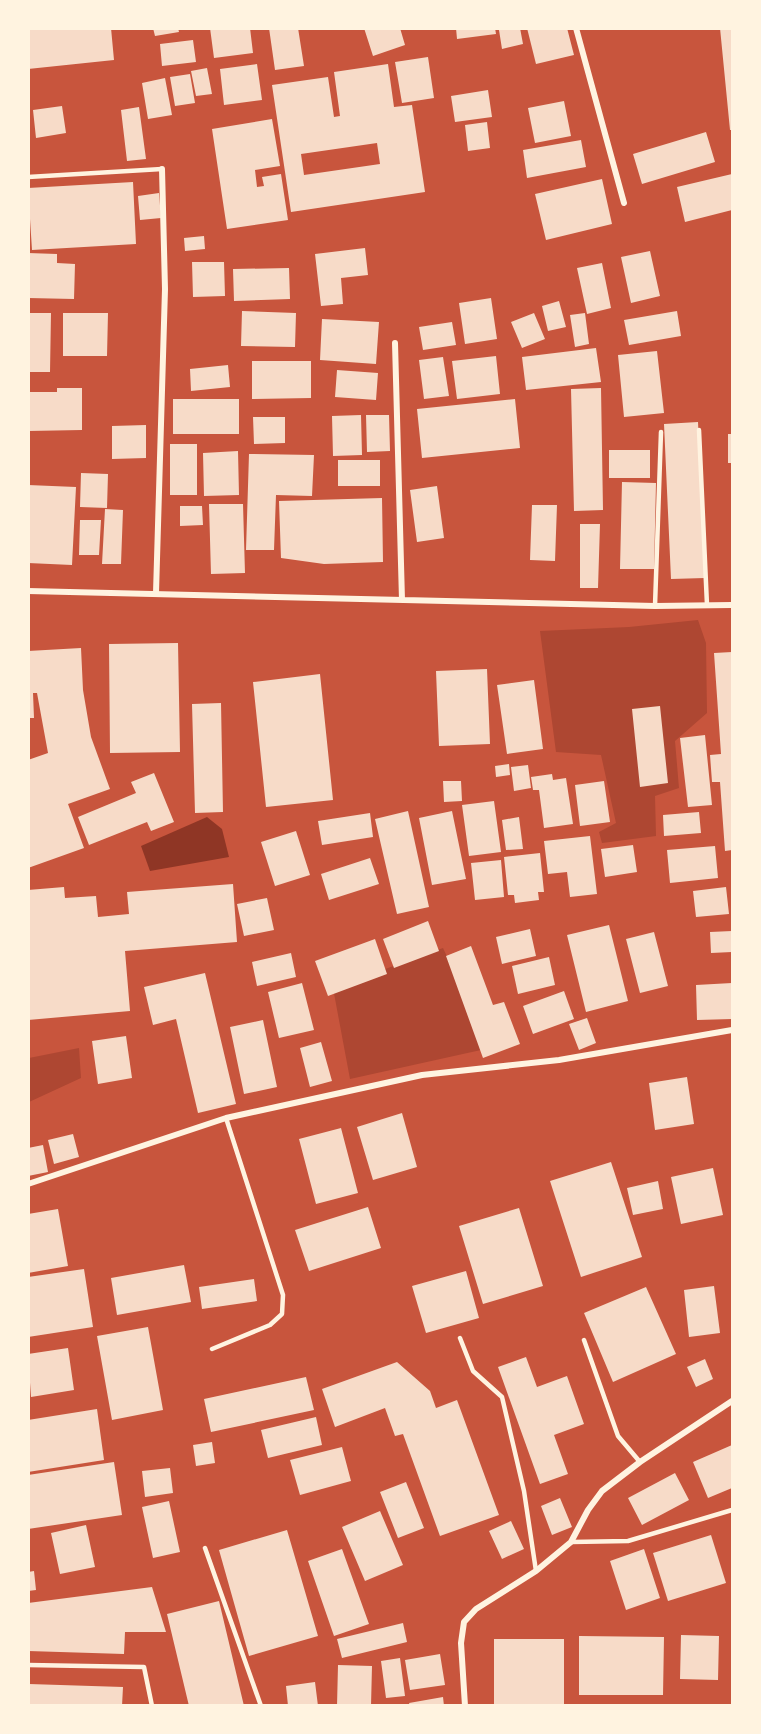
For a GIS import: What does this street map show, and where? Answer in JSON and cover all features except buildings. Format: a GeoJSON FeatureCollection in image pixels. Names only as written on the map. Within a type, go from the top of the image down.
{"type":"FeatureCollection","features":[{"type":"Feature","properties":{"kind":"street"},"geometry":{"type":"LineString","coordinates":[[576,28],[624,203]]}},
{"type":"Feature","properties":{"kind":"street"},"geometry":{"type":"LineString","coordinates":[[156,593],[165,289],[162,169]]}},
{"type":"Feature","properties":{"kind":"street"},"geometry":{"type":"LineString","coordinates":[[395,343],[402,600]]}},
{"type":"Feature","properties":{"kind":"street"},"geometry":{"type":"LineString","coordinates":[[28,591],[656,606],[732,605]]}},
{"type":"Feature","properties":{"kind":"street"},"geometry":{"type":"LineString","coordinates":[[28,1185],[226,1118],[422,1075],[559,1060],[732,1030]]}},
{"type":"Feature","properties":{"kind":"street"},"geometry":{"type":"LineString","coordinates":[[465,1706],[460,1643],[464,1622],[476,1609],[536,1571],[570,1542],[602,1491],[640,1462],[732,1401]]}},
{"type":"Feature","properties":{"kind":"lane"},"geometry":{"type":"LineString","coordinates":[[28,177],[162,169]]}},
{"type":"Feature","properties":{"kind":"lane"},"geometry":{"type":"LineString","coordinates":[[699,430],[707,605]]}},
{"type":"Feature","properties":{"kind":"lane"},"geometry":{"type":"LineString","coordinates":[[656,606],[661,432]]}},
{"type":"Feature","properties":{"kind":"lane"},"geometry":{"type":"LineString","coordinates":[[212,1349],[270,1325],[282,1314],[283,1295],[226,1118]]}},
{"type":"Feature","properties":{"kind":"lane"},"geometry":{"type":"LineString","coordinates":[[460,1338],[473,1371],[502,1396],[524,1491],[536,1571]]}},
{"type":"Feature","properties":{"kind":"lane"},"geometry":{"type":"LineString","coordinates":[[584,1340],[618,1436],[640,1462]]}},
{"type":"Feature","properties":{"kind":"lane"},"geometry":{"type":"LineString","coordinates":[[570,1542],[628,1541],[732,1510]]}},
{"type":"Feature","properties":{"kind":"lane"},"geometry":{"type":"LineString","coordinates":[[205,1548],[261,1706]]}},
{"type":"Feature","properties":{"kind":"lane"},"geometry":{"type":"LineString","coordinates":[[28,1665],[144,1667],[152,1706]]}},
{"type":"Feature","properties":{"kind":"shaded area"},"geometry":{"type":"Polygon","coordinates":[[[698,620],[706,643],[707,713],[675,741],[679,788],[655,796],[656,836],[602,843],[599,832],[616,823],[601,755],[556,752],[540,631],[629,627],[698,620]]]}},
{"type":"Feature","properties":{"kind":"shaded area"},"geometry":{"type":"Polygon","coordinates":[[[207,817],[222,829],[229,857],[150,871],[141,846],[207,817]]]}},
{"type":"Feature","properties":{"kind":"shaded area"},"geometry":{"type":"Polygon","coordinates":[[[443,948],[490,1048],[350,1079],[333,988],[443,948]]]}},
{"type":"Feature","properties":{"kind":"shaded area"},"geometry":{"type":"Polygon","coordinates":[[[79,1048],[81,1078],[29,1102],[29,1058],[79,1048]]]}}]}
